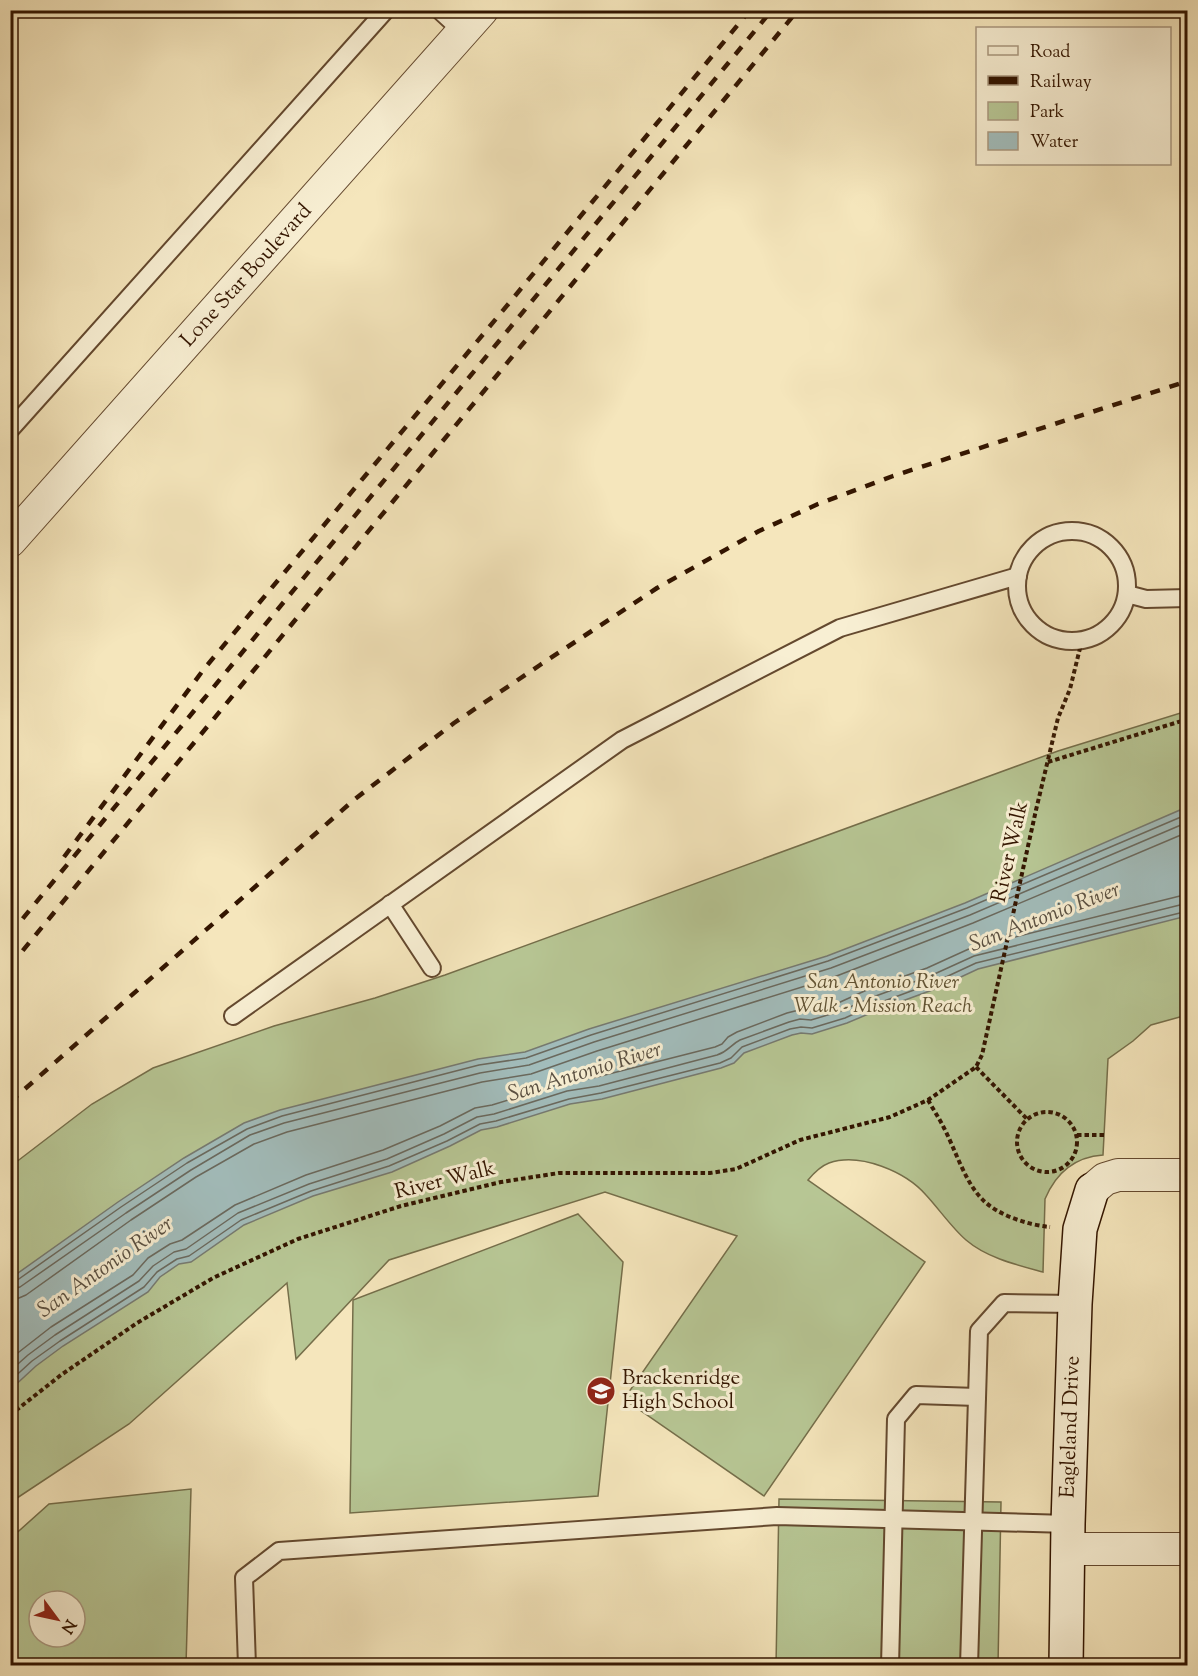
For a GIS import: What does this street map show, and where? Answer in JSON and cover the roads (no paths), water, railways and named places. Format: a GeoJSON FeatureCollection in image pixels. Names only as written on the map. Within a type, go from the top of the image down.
{"type":"FeatureCollection","features":[{"type":"Feature","properties":{"kind":"street","name":"Lone Star Boulevard"},"geometry":{"type":"LineString","coordinates":[[10,541],[473,21]]}},
{"type":"Feature","properties":{"kind":"street"},"geometry":{"type":"LineString","coordinates":[[1092,1190],[1105,1179],[1118,1176],[1188,1174]]}},
{"type":"Feature","properties":{"kind":"street","name":"Eagleland Drive"},"geometry":{"type":"LineString","coordinates":[[1066,1665],[1075,1304],[1080,1229],[1092,1190]]}},
{"type":"Feature","properties":{"kind":"street"},"geometry":{"type":"LineString","coordinates":[[1068,1536],[1188,1549]]}},
{"type":"Feature","properties":{"kind":"lane"},"geometry":{"type":"LineString","coordinates":[[10,430],[386,10]]}},
{"type":"Feature","properties":{"kind":"lane"},"geometry":{"type":"LineString","coordinates":[[439,10],[473,21]]}},
{"type":"Feature","properties":{"kind":"lane"},"geometry":{"type":"LineString","coordinates":[[1067,531],[1081,532],[1107,543],[1117,554],[1124,566],[1127,594],[1116,619],[1095,636],[1069,641],[1056,639],[1033,625],[1025,615],[1017,590],[1018,576],[1023,562],[1041,541],[1054,534],[1067,531]]}},
{"type":"Feature","properties":{"kind":"lane"},"geometry":{"type":"LineString","coordinates":[[233,1016],[622,740],[840,628],[1018,576]]}},
{"type":"Feature","properties":{"kind":"lane"},"geometry":{"type":"LineString","coordinates":[[1127,594],[1146,599],[1188,598]]}},
{"type":"Feature","properties":{"kind":"lane"},"geometry":{"type":"LineString","coordinates":[[390,904],[432,968]]}},
{"type":"Feature","properties":{"kind":"lane"},"geometry":{"type":"LineString","coordinates":[[969,1665],[979,1331],[1004,1303],[1075,1304]]}},
{"type":"Feature","properties":{"kind":"lane"},"geometry":{"type":"LineString","coordinates":[[890,1665],[896,1419],[916,1395],[977,1397]]}},
{"type":"Feature","properties":{"kind":"lane"},"geometry":{"type":"LineString","coordinates":[[247,1665],[244,1578],[279,1551],[777,1516],[973,1522],[1068,1536]]}},
{"type":"Feature","properties":{"kind":"water","name":"San Antonio River"},"geometry":{"type":"Polygon","coordinates":[[[1187,807],[1187,916],[978,969],[935,989],[847,1023],[812,1034],[792,1035],[744,1053],[734,1063],[721,1068],[602,1099],[570,1104],[481,1130],[392,1172],[313,1196],[244,1225],[191,1262],[179,1264],[160,1277],[148,1292],[63,1346],[11,1389],[11,1278],[184,1158],[244,1123],[280,1110],[478,1059],[525,1052],[589,1029],[827,956],[965,903],[1187,807]]]}},
{"type":"Feature","properties":{"kind":"railway"},"geometry":{"type":"LineString","coordinates":[[64,857],[204,669],[750,10]]}},
{"type":"Feature","properties":{"kind":"railway"},"geometry":{"type":"LineString","coordinates":[[10,934],[772,10]]}},
{"type":"Feature","properties":{"kind":"railway"},"geometry":{"type":"LineString","coordinates":[[10,966],[798,10]]}},
{"type":"Feature","properties":{"kind":"railway"},"geometry":{"type":"LineString","coordinates":[[10,1102],[355,799],[454,723],[657,588],[759,531],[818,504],[893,476],[1188,381]]}},
{"type":"Feature","properties":{"kind":"place","name":"Brackenridge High School"},"geometry":{"type":"Point","coordinates":[601,1391]}},
{"type":"Feature","properties":{"kind":"park label","name":"San Antonio River Walk - Mission Reach"},"geometry":{"type":"Point","coordinates":[883,995]}}]}
